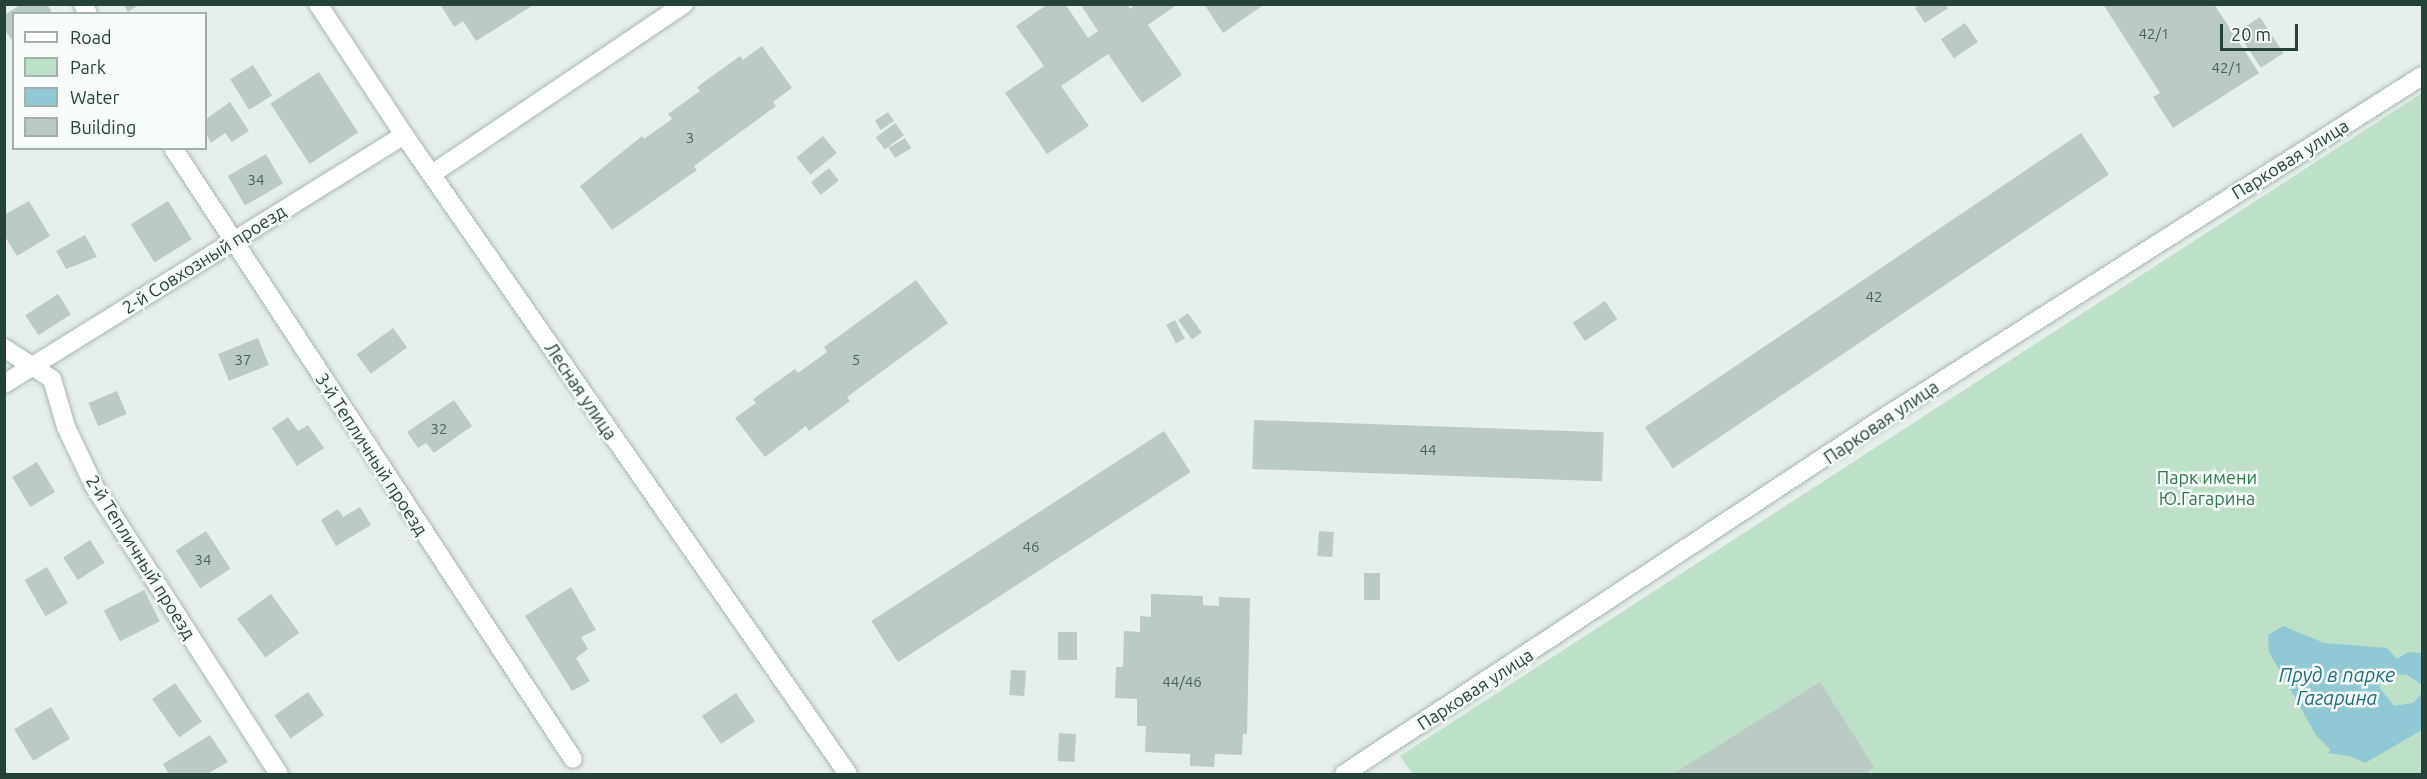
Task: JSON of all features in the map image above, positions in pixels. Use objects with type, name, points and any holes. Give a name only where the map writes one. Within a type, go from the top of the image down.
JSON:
[{"type":"street","name":"Лесная улица","points":[[318,4],[404,135],[848,774]]},
{"type":"street","points":[[432,174],[684,4]]},
{"type":"street","name":"Парковая улица","points":[[1344,774],[1885,417],[2422,76]]},
{"type":"street","name":"2-й Совхозный проезд","points":[[4,384],[404,135]]},
{"type":"street","name":"3-й Тепличный проезд","points":[[174,150],[232,242],[573,759]]},
{"type":"street","name":"2-й Тепличный проезд","points":[[4,348],[52,379],[66,427],[94,486],[279,774]]},
{"type":"green space","name":"Парк имени Ю.Гагарина","points":[[2422,93],[2422,774],[1413,774],[1400,756]]},
{"type":"water","name":"Пруд в парке Гагарина","points":[[2283,626],[2324,643],[2387,648],[2397,659],[2408,652],[2422,653],[2422,685],[2407,675],[2388,674],[2379,687],[2394,706],[2413,703],[2422,693],[2422,730],[2365,763],[2350,756],[2328,753],[2330,749],[2316,735],[2269,652],[2268,635]]},
{"type":"building","points":[[22,4],[47,4],[52,12],[12,12],[12,40],[4,29],[4,15]]},
{"type":"building","points":[[123,4],[140,4],[128,12]]},
{"type":"building","points":[[440,4],[535,4],[476,41],[463,21],[454,27]]},
{"type":"building","points":[[1048,4],[1065,4],[1088,38],[1098,31],[1082,7],[1085,4],[1127,4],[1130,9],[1136,4],[1178,4],[1148,25],[1182,75],[1142,103],[1108,54],[1061,86],[1089,126],[1047,154],[1005,93],[1044,66],[1016,26]]},
{"type":"building","points":[[1204,4],[1265,4],[1223,33]]},
{"type":"building","points":[[1920,4],[1945,4],[1948,8],[1925,23],[1915,8]]},
{"type":"building","points":[[2103,4],[2214,4],[2259,73],[2173,128],[2153,97],[2160,93]]},
{"type":"building","points":[[2260,17],[2283,53],[2261,68],[2237,32]]},
{"type":"building","points":[[1965,23],[1978,42],[1954,58],[1941,39]]},
{"type":"building","points":[[762,46],[792,88],[773,102],[776,106],[694,166],[697,170],[612,230],[580,186],[642,136],[644,139],[672,119],[668,114],[700,91],[697,87],[740,56],[743,60]]},
{"type":"building","points":[[253,65],[272,96],[249,110],[230,79]]},
{"type":"building","points":[[319,72],[358,132],[310,164],[270,104]]},
{"type":"building","points":[[230,102],[249,131],[232,142],[225,133],[211,143],[207,136],[207,118]]},
{"type":"building","points":[[888,112],[894,121],[881,130],[875,121]]},
{"type":"building","points":[[895,123],[904,135],[885,149],[876,137]]},
{"type":"building","points":[[2081,133],[2109,174],[1673,469],[1645,427]]},
{"type":"building","points":[[823,136],[837,153],[810,174],[797,157]]},
{"type":"building","points":[[905,138],[911,148],[895,158],[889,148]]},
{"type":"building","points":[[266,154],[283,183],[245,205],[228,176]]},
{"type":"building","points":[[829,168],[839,181],[821,195],[811,182]]},
{"type":"building","points":[[29,201],[50,236],[17,256],[4,235],[4,215]]},
{"type":"building","points":[[168,201],[192,239],[155,262],[131,224]]},
{"type":"building","points":[[85,235],[97,257],[66,269],[56,251]]},
{"type":"building","points":[[916,280],[948,323],[847,397],[850,401],[809,431],[806,426],[765,457],[735,418],[756,403],[753,399],[795,369],[798,373],[827,352],[824,347]]},
{"type":"building","points":[[58,294],[71,314],[38,335],[25,315]]},
{"type":"building","points":[[1605,301],[1617,319],[1585,341],[1573,323]]},
{"type":"building","points":[[1188,313],[1202,333],[1192,340],[1178,320]]},
{"type":"building","points":[[1175,320],[1185,339],[1176,343],[1166,325]]},
{"type":"building","points":[[393,328],[407,347],[371,374],[357,354]]},
{"type":"building","points":[[258,338],[269,365],[229,381],[218,354]]},
{"type":"building","points":[[117,391],[127,414],[98,426],[88,403]]},
{"type":"building","points":[[454,400],[472,426],[434,453],[426,443],[418,448],[407,432]]},
{"type":"building","points":[[288,417],[298,431],[308,425],[324,448],[297,466],[272,428]]},
{"type":"building","points":[[1254,420],[1604,432],[1602,481],[1252,469]]},
{"type":"building","points":[[1164,431],[1191,472],[898,662],[871,621]]},
{"type":"building","points":[[37,462],[55,492],[30,507],[12,477]]},
{"type":"building","points":[[360,507],[371,525],[336,546],[321,520],[338,509],[343,517]]},
{"type":"building","points":[[206,531],[231,569],[200,588],[176,551]]},
{"type":"building","points":[[1319,531],[1334,532],[1332,557],[1317,556]]},
{"type":"building","points":[[90,540],[105,563],[78,580],[63,557]]},
{"type":"building","points":[[47,567],[68,603],[45,616],[24,580]]},
{"type":"building","points":[[1364,573],[1380,573],[1380,600],[1364,600]]},
{"type":"building","points":[[571,587],[596,630],[581,637],[588,649],[576,658],[590,681],[572,691],[525,616]]},
{"type":"building","points":[[144,590],[160,621],[120,642],[104,610]]},
{"type":"building","points":[[271,594],[299,633],[265,658],[237,619]]},
{"type":"building","points":[[1151,594],[1203,596],[1203,605],[1219,606],[1219,597],[1250,598],[1247,734],[1243,734],[1242,755],[1215,754],[1214,767],[1190,766],[1190,754],[1145,752],[1146,726],[1137,726],[1137,699],[1115,698],[1116,667],[1123,667],[1124,631],[1140,632],[1140,616],[1151,617]]},
{"type":"building","points":[[1058,632],[1077,632],[1077,660],[1058,660]]},
{"type":"building","points":[[1011,670],[1026,671],[1024,696],[1009,695]]},
{"type":"building","points":[[1820,682],[1874,767],[1866,774],[1673,774]]},
{"type":"building","points":[[175,683],[202,722],[179,738],[152,699]]},
{"type":"building","points":[[308,692],[324,715],[290,738],[274,716]]},
{"type":"building","points":[[736,693],[755,721],[721,744],[702,716]]},
{"type":"building","points":[[51,707],[70,739],[33,761],[14,729]]},
{"type":"building","points":[[1059,733],[1076,734],[1075,762],[1058,761]]},
{"type":"building","points":[[210,735],[228,762],[207,774],[169,774],[163,764]]}]
